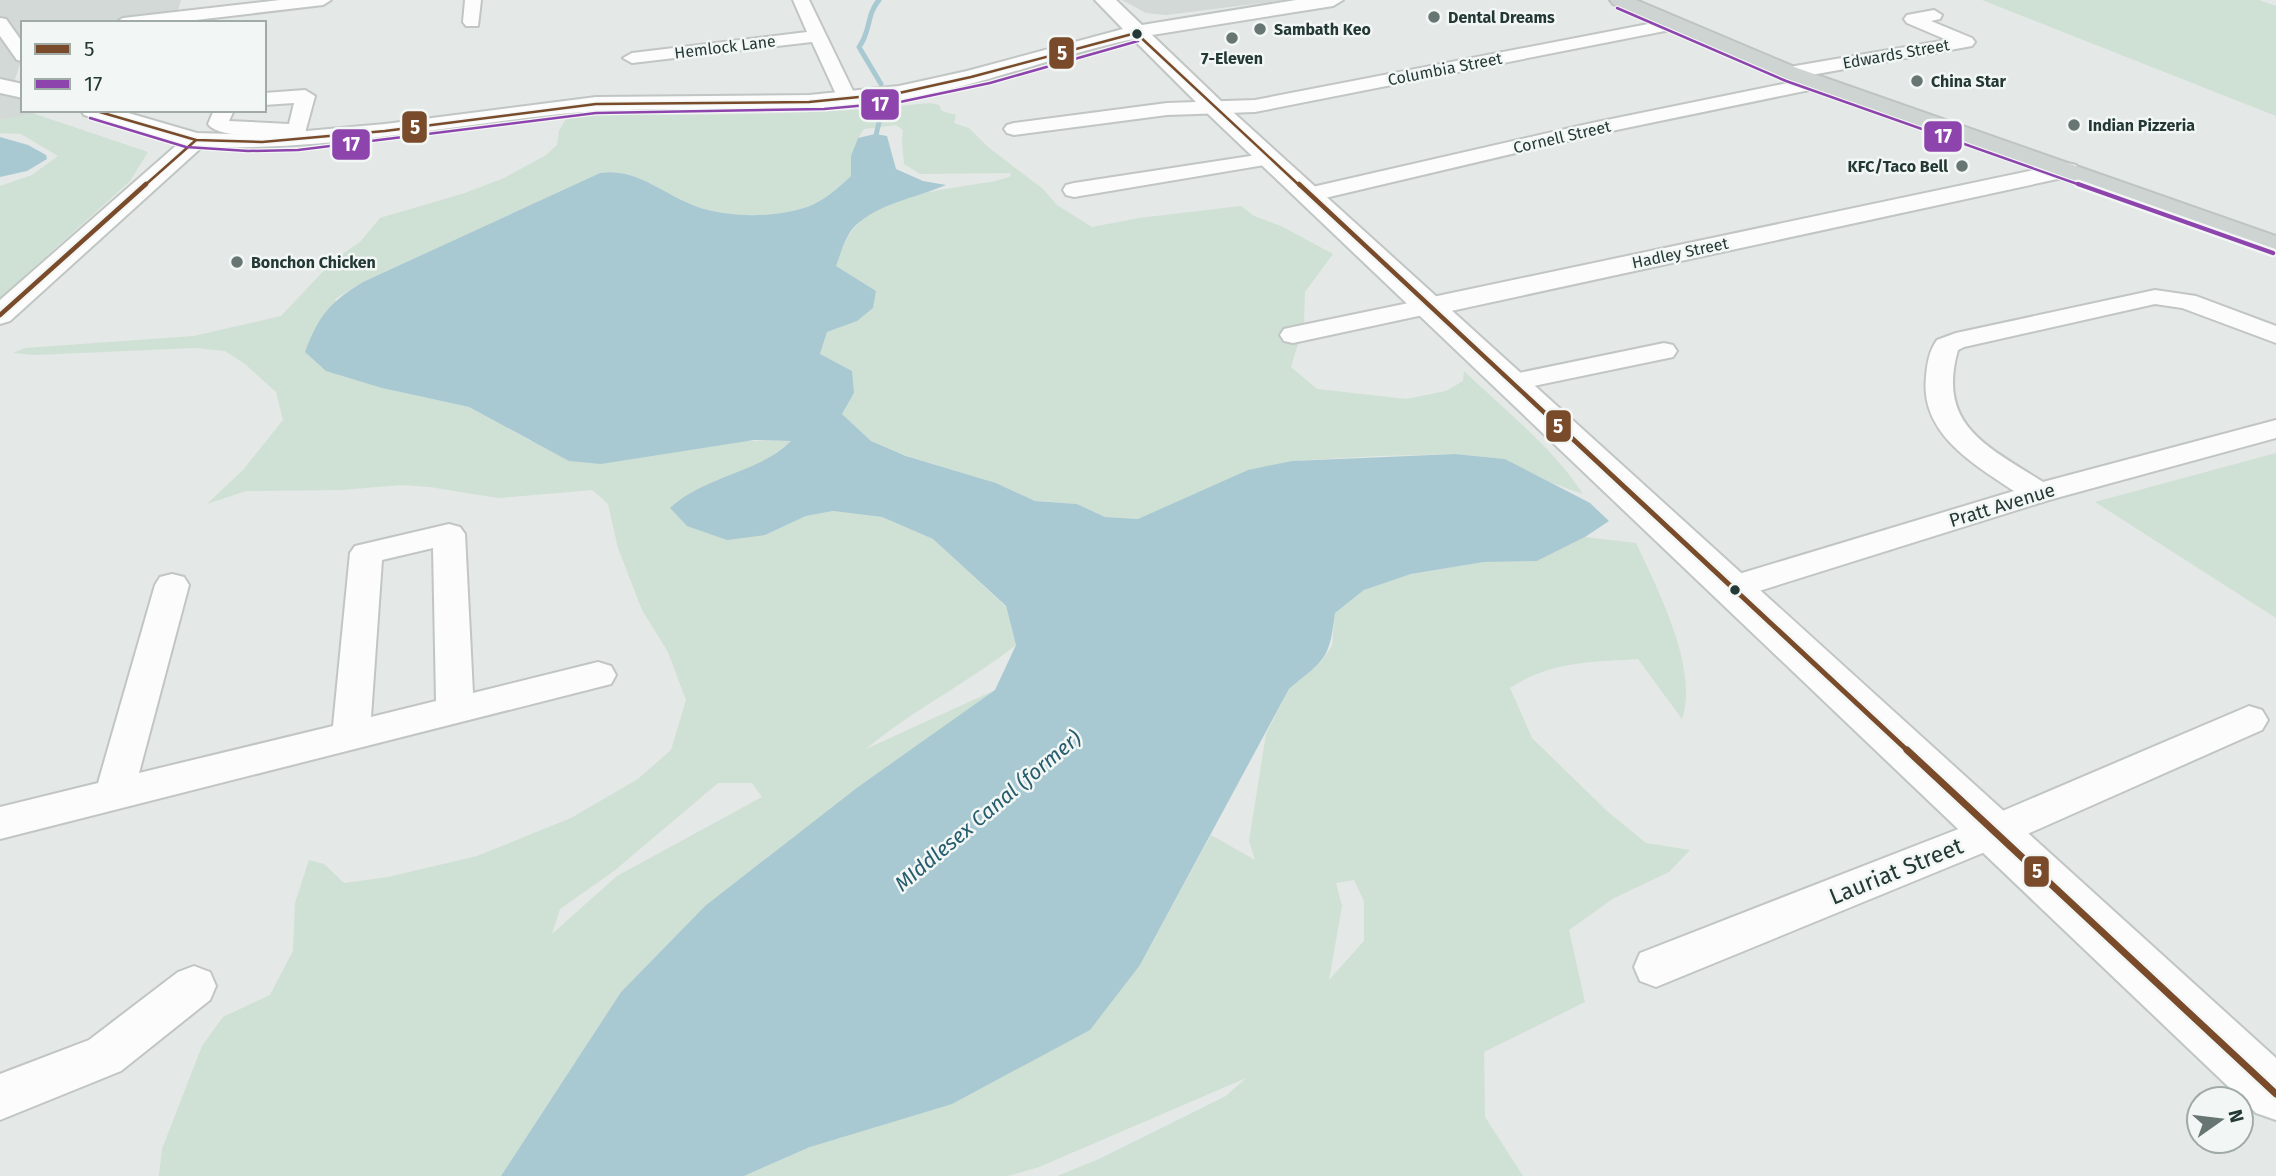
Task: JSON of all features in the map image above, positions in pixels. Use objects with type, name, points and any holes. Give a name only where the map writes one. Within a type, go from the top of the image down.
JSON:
[{"type":"main road","points":[[1105,0],[1214,108],[2276,1094]]},
{"type":"main road","points":[[99,112],[196,140],[262,142],[296,135],[596,104],[809,102],[847,99],[899,93],[971,77],[1136,33],[1333,0]]},
{"type":"main road","points":[[1620,0],[1789,73],[2276,245]]},
{"type":"main road","points":[[1640,0],[1714,34],[1731,48]]},
{"type":"main road","points":[[0,86],[21,91]]},
{"type":"main road","points":[[0,315],[196,140]]},
{"type":"main road","name":"Hadley Street","points":[[1428,307],[2067,170]]},
{"type":"street","points":[[150,21],[323,0]]},
{"type":"street","points":[[472,22],[473,0]]},
{"type":"street","points":[[801,0],[847,99]]},
{"type":"street","name":"Edwards Street","points":[[1789,73],[1966,42],[1913,19],[1934,15]]},
{"type":"street","points":[[0,23],[20,46]]},
{"type":"street","name":"Columbia Street","points":[[1014,129],[1167,109],[1255,106],[1674,24]]},
{"type":"street","name":"Hemlock Lane","points":[[632,58],[819,36]]},
{"type":"street","name":"Cornell Street","points":[[1308,195],[1592,129],[1817,83]]},
{"type":"street","points":[[223,112],[218,124],[225,127],[296,135],[305,96],[266,99]]},
{"type":"street","points":[[1074,190],[1270,159]]},
{"type":"street","points":[[2038,493],[1991,461],[1948,424],[1941,410],[1940,380],[1946,346],[1956,341],[2155,298],[2187,301],[2276,335]]},
{"type":"street","name":"Hadley Street","points":[[1293,335],[1428,307]]},
{"type":"street","points":[[1509,383],[1664,351]]},
{"type":"street","name":"Pratt Avenue","points":[[1731,588],[2038,493],[2276,429]]},
{"type":"street","points":[[351,736],[366,553],[449,534],[455,710]]},
{"type":"street","points":[[114,795],[172,585]]},
{"type":"street","points":[[0,823],[598,675]]},
{"type":"street","name":"Lauriat Street","points":[[1656,967],[1993,832],[2249,720]]},
{"type":"street","points":[[0,1097],[105,1056],[194,986]]},
{"type":"shaded area","points":[[0,0],[181,0],[177,13],[123,21],[21,21],[21,61],[15,79],[21,90],[21,112],[35,114],[0,120]]},
{"type":"shaded area","points":[[1122,0],[1287,0],[1166,15],[1146,13]]},
{"type":"green space","points":[[1982,0],[2259,0],[2276,6],[2276,116]]},
{"type":"green space","points":[[929,103],[939,105],[942,111],[956,115],[954,123],[969,128],[988,147],[1043,189],[1057,205],[1092,227],[1139,218],[1241,206],[1254,216],[1281,226],[1333,254],[1305,292],[1304,324],[1291,367],[1317,389],[1406,399],[1446,391],[1463,381],[1464,371],[1542,444],[1583,494],[1552,483],[1505,459],[1455,454],[1379,456],[1292,461],[1138,519],[1105,517],[1077,504],[1035,501],[996,483],[907,456],[871,441],[842,414],[854,393],[820,354],[827,332],[856,321],[875,291],[835,266],[848,236],[877,210],[905,198],[1011,176],[1010,173],[920,174],[904,164],[903,130],[896,125],[864,129],[853,151],[851,176],[825,198],[794,211],[765,215],[721,213],[695,206],[626,174],[600,173],[363,282],[335,299],[382,388],[469,407],[531,441],[792,441],[773,455],[765,535],[806,516],[833,511],[882,517],[933,539],[1006,607],[1016,645],[866,749],[995,690],[705,906],[621,992],[501,1176],[159,1176],[162,1149],[202,1046],[223,1017],[270,995],[293,951],[295,903],[309,860],[324,864],[344,883],[388,877],[477,856],[571,818],[638,779],[671,750],[686,700],[668,652],[642,610],[618,548],[608,504],[592,490],[498,498],[402,485],[341,490],[246,491],[207,504],[243,470],[283,420],[276,392],[245,364],[225,351],[195,348],[34,355],[13,353],[25,348],[194,336],[281,316],[334,260],[360,242],[380,218],[465,193],[504,178],[546,155],[557,145],[559,131],[566,119],[610,114],[775,113]],"holes":[[[718,783],[752,783],[762,797],[617,876],[552,934],[560,909],[614,871]]]},
{"type":"green space","points":[[35,114],[148,152],[130,181],[0,298],[0,186],[32,175],[58,156],[21,134],[0,133],[0,120]]},
{"type":"green space","points":[[2276,453],[2276,618],[2095,502]]},
{"type":"green space","points":[[1585,537],[1636,543],[1665,606],[1681,654],[1686,699],[1682,719],[1638,659],[1572,664],[1541,672],[1510,688],[1532,738],[1608,812],[1646,843],[1690,850],[1669,872],[1614,898],[1569,930],[1585,1002],[1484,1052],[1485,1117],[1523,1176],[1057,1176],[1099,1159],[1226,1096],[1246,1078],[1039,1167],[1008,1176],[744,1176],[810,1147],[1140,965],[1211,835],[1255,860],[1249,841],[1266,734],[1289,689],[1321,662],[1332,646],[1335,613],[1364,590],[1411,574],[1484,562],[1537,561]],"holes":[[[1354,880],[1364,901],[1364,941],[1329,980],[1342,906],[1336,883]]]},
{"type":"water","name":"MIddlesex Canal (former)","points":[[875,134],[887,136],[896,169],[923,181],[946,185],[886,206],[865,218],[849,235],[836,266],[876,291],[873,308],[857,321],[827,332],[820,354],[852,371],[854,393],[842,414],[871,441],[906,456],[996,483],[1035,501],[1077,504],[1105,517],[1138,519],[1248,470],[1292,461],[1455,454],[1505,459],[1590,503],[1609,521],[1585,537],[1537,561],[1484,562],[1411,574],[1364,590],[1335,613],[1330,641],[1323,658],[1289,689],[1140,965],[1090,1030],[952,1104],[810,1147],[744,1176],[501,1176],[621,992],[705,906],[858,787],[995,690],[1016,645],[1006,606],[933,539],[882,517],[833,511],[806,516],[765,535],[727,540],[687,526],[670,508],[699,489],[778,452],[791,441],[754,440],[601,464],[569,461],[469,407],[382,388],[326,371],[305,352],[315,328],[327,311],[342,296],[363,282],[600,173],[626,174],[695,206],[721,213],[780,213],[807,207],[836,190],[851,176],[851,156],[858,138]]},
{"type":"water","points":[[0,137],[28,145],[46,155],[47,159],[27,171],[0,177]]},
{"type":"waterway","points":[[879,0],[859,47],[881,84]]},
{"type":"waterway","points":[[874,144],[882,109]]},
{"type":"transit line","name":"17","points":[[1617,8],[1786,81],[2273,253]]},
{"type":"transit line","name":"5","points":[[100,112],[196,140],[262,142],[385,131],[596,104],[809,102],[899,93],[971,77],[1136,33],[2276,1094]]},
{"type":"transit line","name":"17","points":[[90,118],[159,140],[198,149],[298,150],[546,117],[596,113],[862,107],[930,97],[990,83],[1138,41]]},
{"type":"transit line","name":"5","points":[[0,315],[196,140]]},
{"type":"place","name":"Dental Dreams","points":[[1434,17]]},
{"type":"place","name":"Sambath Keo","points":[[1260,29]]},
{"type":"place","name":"7-Eleven","points":[[1232,38]]},
{"type":"place","name":"China Star","points":[[1917,81]]},
{"type":"place","name":"Indian Pizzeria","points":[[2074,125]]},
{"type":"place","name":"KFC/Taco Bell","points":[[1962,166]]},
{"type":"place","name":"Bonchon Chicken","points":[[237,262]]}]
